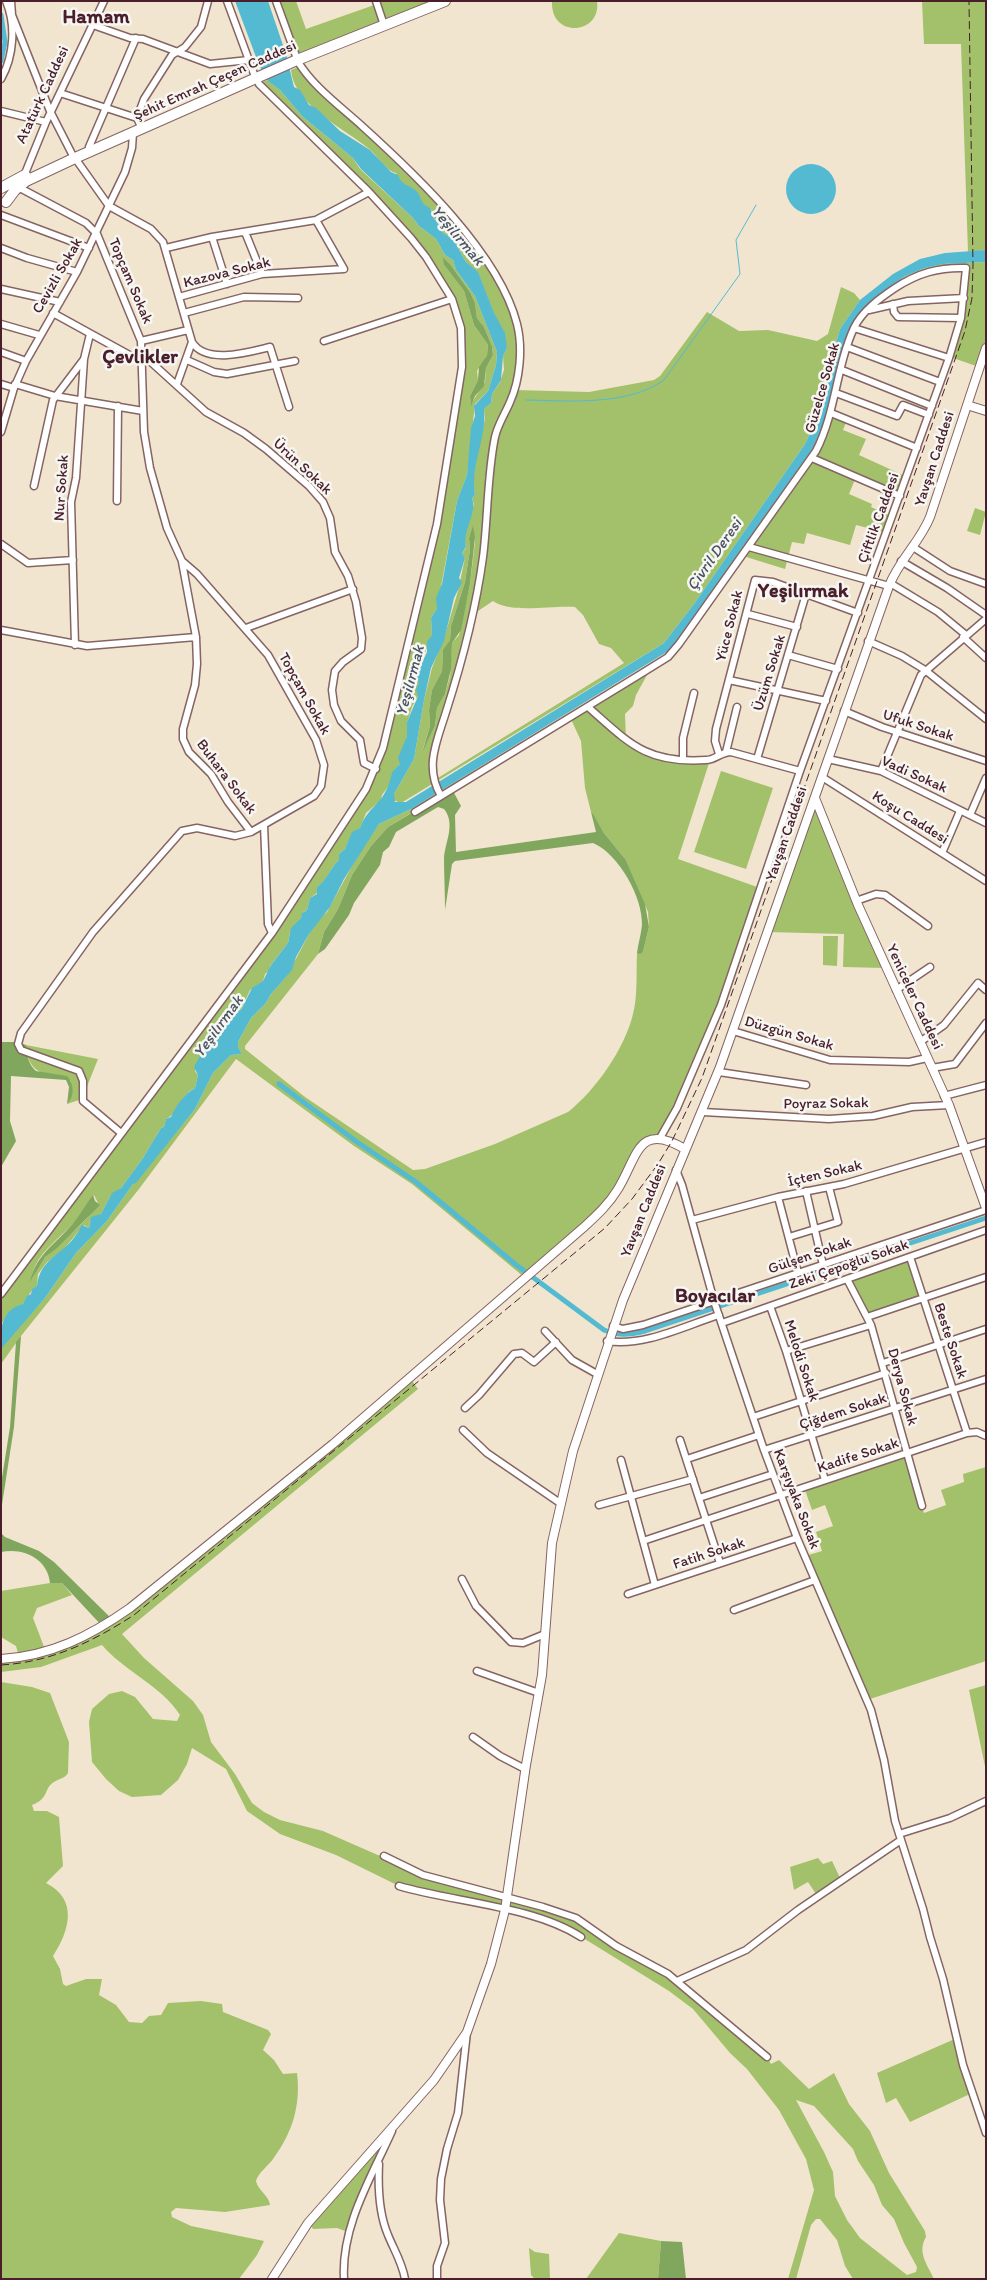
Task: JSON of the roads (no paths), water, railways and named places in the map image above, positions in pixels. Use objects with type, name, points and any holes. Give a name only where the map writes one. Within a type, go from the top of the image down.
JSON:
[{"type":"highway","points":[[384,23],[433,1]]},
{"type":"highway","points":[[384,23],[445,1]]},
{"type":"highway","name":"Şehit Emrah Çeçen Caddesi","points":[[3,209],[18,187],[89,147],[384,23]]},
{"type":"highway","name":"Şehit Emrah Çeçen Caddesi","points":[[1,188],[138,126]]},
{"type":"highway","points":[[1,188],[6,195],[3,209]]},
{"type":"street","points":[[6,1],[50,111],[74,156],[109,206],[155,232],[166,248],[192,342],[201,351],[223,355],[238,354],[270,347],[289,407]]},
{"type":"street","points":[[1,79],[11,54],[11,1]]},
{"type":"street","name":"Atatürk Caddesi","points":[[24,176],[50,111],[104,1]]},
{"type":"street","name":"Cevizli Sokak","points":[[1,432],[15,386],[26,361],[97,234],[129,161],[144,99],[172,55],[185,47],[201,27],[208,1]]},
{"type":"street","points":[[1,1294],[272,933],[352,813],[376,769],[383,748],[426,572],[446,476],[462,352],[461,328],[452,299],[426,257],[369,192],[259,84],[227,1]]},
{"type":"street","points":[[276,1],[293,60],[321,89],[402,162],[456,223],[501,285],[517,324],[520,348],[517,377],[513,396],[495,440],[477,594],[454,690],[434,751],[432,772],[434,784],[440,794]]},
{"type":"street","points":[[376,1],[384,23]]},
{"type":"street","points":[[93,25],[178,51],[210,64],[237,63],[249,60]]},
{"type":"street","points":[[89,147],[136,38]]},
{"type":"street","points":[[60,93],[106,106],[138,126]]},
{"type":"street","points":[[1,110],[46,122]]},
{"type":"street","points":[[18,187],[86,223],[97,234]]},
{"type":"street","points":[[166,248],[212,237],[316,220],[369,192]]},
{"type":"street","points":[[3,209],[89,248]]},
{"type":"street","name":"Kazova Sokak","points":[[179,297],[262,274],[344,269],[316,220]]},
{"type":"street","points":[[245,232],[262,274]]},
{"type":"street","name":"Topçam Sokak","points":[[97,234],[141,341],[143,411],[149,460],[160,509],[182,561],[246,628],[272,663],[316,740],[324,765],[321,786],[314,796],[251,832],[235,836],[197,828],[182,831],[93,932],[20,1036],[18,1047],[23,1052],[79,1071],[83,1081],[82,1101],[121,1133]]},
{"type":"street","points":[[212,237],[226,284]]},
{"type":"street","points":[[1,248],[26,258],[77,272]]},
{"type":"street","name":"Güzelce Sokak","points":[[415,812],[440,794],[588,706],[672,653],[705,610],[812,458],[831,413],[854,328],[865,312],[892,290],[912,277],[943,268],[966,268]]},
{"type":"street","name":"Çiftlik Caddesi","points":[[660,1138],[677,1108],[718,1012],[800,771],[929,415],[961,318],[966,268]]},
{"type":"street","points":[[1,289],[60,302]]},
{"type":"street","points":[[184,312],[244,297],[298,298]]},
{"type":"street","points":[[865,312],[917,300],[964,298]]},
{"type":"street","points":[[324,341],[452,299]]},
{"type":"street","points":[[893,304],[894,312],[898,317],[961,318]]},
{"type":"street","points":[[52,313],[142,362]]},
{"type":"street","points":[[1,324],[39,335]]},
{"type":"street","points":[[854,328],[949,358]]},
{"type":"street","points":[[141,341],[188,330]]},
{"type":"street","name":"Nur Sokak","points":[[75,645],[71,502],[76,478],[84,359],[90,334]]},
{"type":"street","points":[[177,384],[192,342]]},
{"type":"street","points":[[848,347],[940,382]]},
{"type":"street","name":"Yavşan Caddesi","points":[[272,2279],[308,2223],[347,2181],[446,2065],[467,2032],[491,1964],[505,1910],[525,1769],[539,1692],[552,1542],[560,1503],[597,1374],[610,1333],[718,1072],[889,584],[901,561],[913,547],[930,517],[986,348]]},
{"type":"street","points":[[1,352],[26,361]]},
{"type":"street","name":"Ürün Sokak","points":[[142,354],[206,412],[244,433],[262,446],[318,495],[327,508],[335,552],[353,589],[362,638],[361,649],[343,662],[335,671],[333,697],[341,721],[360,740],[364,763],[376,769]]},
{"type":"street","points":[[34,486],[56,396],[84,359]]},
{"type":"street","points":[[187,360],[214,372],[226,374],[296,361]]},
{"type":"street","points":[[842,370],[932,406]]},
{"type":"street","points":[[1,384],[56,396],[143,411]]},
{"type":"street","points":[[836,393],[897,416],[903,405],[929,415]]},
{"type":"street","points":[[967,403],[986,406]]},
{"type":"street","points":[[967,403],[986,410]]},
{"type":"street","points":[[117,501],[118,406]]},
{"type":"street","points":[[831,413],[917,448]]},
{"type":"street","points":[[812,458],[900,496]]},
{"type":"street","points":[[1,544],[28,562],[73,560]]},
{"type":"street","points":[[748,547],[889,584],[938,612],[986,658]]},
{"type":"street","points":[[913,547],[950,570],[986,584]]},
{"type":"street","name":"Buhara Sokak","points":[[182,561],[196,637],[196,678],[183,729],[183,739],[189,752],[211,774],[228,802],[251,832]]},
{"type":"street","points":[[881,772],[915,688],[925,670],[986,617],[947,588],[901,561]]},
{"type":"street","name":"Yüce Sokak","points":[[722,753],[715,741],[716,728],[748,614],[753,583],[757,580],[769,581],[858,613]]},
{"type":"street","points":[[246,628],[353,589]]},
{"type":"street","name":"Üzüm Sokak","points":[[757,759],[806,594]]},
{"type":"street","points":[[748,614],[797,627]]},
{"type":"street","points":[[1,630],[75,645],[108,646],[196,637]]},
{"type":"street","points":[[868,642],[902,656],[925,670],[986,719]]},
{"type":"street","points":[[788,655],[838,669]]},
{"type":"street","points":[[729,680],[826,702]]},
{"type":"street","points":[[683,759],[683,738],[694,693]]},
{"type":"street","points":[[588,706],[626,741],[641,751],[656,756],[710,760],[722,753],[757,759],[800,771]]},
{"type":"street","points":[[722,753],[737,707]]},
{"type":"street","name":"Ufuk Sokak","points":[[844,711],[897,732],[986,761]]},
{"type":"street","name":"Vadi Sokak","points":[[828,759],[881,772],[986,823]]},
{"type":"street","name":"Koşu Caddesi","points":[[822,776],[986,881]]},
{"type":"street","points":[[970,815],[986,778]]},
{"type":"street","name":"Yeniceler Caddesi","points":[[815,798],[856,901],[949,1106],[986,1209]]},
{"type":"street","points":[[942,853],[960,810]]},
{"type":"street","name":"Buhara Sokak","points":[[264,825],[268,924],[272,933]]},
{"type":"street","points":[[856,901],[876,894],[884,894],[928,926]]},
{"type":"street","points":[[896,990],[930,967]]},
{"type":"street","points":[[920,1042],[944,1025],[978,983],[986,990]]},
{"type":"street","points":[[932,1068],[955,1064],[986,1024]]},
{"type":"street","name":"Düzgün Sokak","points":[[733,1031],[830,1060],[910,1062],[927,1058]]},
{"type":"street","points":[[718,1072],[806,1085]]},
{"type":"street","points":[[944,1096],[986,1085]]},
{"type":"street","name":"Poyraz Sokak","points":[[703,1112],[829,1119],[873,1116],[912,1107],[949,1106]]},
{"type":"street","points":[[1,1659],[38,1654],[68,1645],[96,1631],[130,1608],[332,1444],[599,1213],[618,1189],[639,1148],[649,1140],[660,1138],[685,1149]]},
{"type":"street","name":"İçten Sokak","points":[[692,1220],[916,1164],[963,1147],[986,1142]]},
{"type":"street","name":"Karşıyaka Sokak","points":[[676,1170],[717,1308],[780,1495],[871,1710],[884,1760],[900,1837],[943,1979],[964,2065],[986,2133]]},
{"type":"street","points":[[788,1237],[838,1222],[829,1187]]},
{"type":"street","points":[[806,1191],[822,1265]]},
{"type":"street","points":[[778,1197],[798,1273]]},
{"type":"street","name":"Gülşen Sokak","points":[[610,1333],[717,1308],[798,1273],[986,1209]]},
{"type":"street","name":"Zeki Çepoğlu Sokak","points":[[722,1323],[986,1230]]},
{"type":"street","name":"Beste Sokak","points":[[910,1257],[968,1433]]},
{"type":"street","points":[[867,1317],[986,1277]]},
{"type":"street","name":"Derya Sokak","points":[[847,1279],[871,1325],[896,1408],[922,1506]]},
{"type":"street","name":"Melodi Sokak","points":[[770,1306],[786,1351],[824,1480]]},
{"type":"street","points":[[610,1333],[623,1342],[648,1338],[717,1308]]},
{"type":"street","points":[[786,1351],[871,1325]]},
{"type":"street","points":[[883,1363],[986,1330]]},
{"type":"street","points":[[545,1331],[572,1360],[597,1374]]},
{"type":"street","points":[[465,1408],[479,1395],[514,1354],[522,1353],[534,1362],[556,1342]]},
{"type":"street","points":[[753,1417],[886,1373]]},
{"type":"street","name":"Çiğdem Sokak","points":[[764,1450],[986,1379]]},
{"type":"street","points":[[464,1430],[487,1453],[560,1503]]},
{"type":"street","points":[[968,1433],[979,1432],[986,1436]]},
{"type":"street","name":"Kadife Sokak","points":[[643,1540],[968,1433]]},
{"type":"street","points":[[687,1460],[759,1435]]},
{"type":"street","points":[[680,1440],[720,1563]]},
{"type":"street","points":[[621,1460],[655,1585]]},
{"type":"street","points":[[699,1498],[773,1474]]},
{"type":"street","points":[[599,1505],[693,1479]]},
{"type":"street","name":"Fatih Sokak","points":[[628,1594],[797,1538]]},
{"type":"street","points":[[462,1579],[476,1606],[511,1642],[523,1643],[545,1634]]},
{"type":"street","points":[[734,1610],[815,1580]]},
{"type":"street","points":[[477,1671],[539,1692]]},
{"type":"street","points":[[473,1737],[500,1756],[525,1769]]},
{"type":"street","points":[[677,1981],[746,1950],[900,1837],[950,1818],[986,1801]]},
{"type":"street","points":[[384,1856],[423,1875],[507,1897],[576,1918],[616,1946],[656,1966],[677,1981],[766,2057]]},
{"type":"street","points":[[398,1886],[505,1910],[562,1927],[581,1937]]},
{"type":"street","points":[[437,2279],[437,2266],[444,2243],[440,2200],[441,2179],[458,2113],[467,2032]]},
{"type":"street","points":[[344,2279],[344,2256],[348,2232],[395,2123]]},
{"type":"street","points":[[379,2160],[385,2226],[400,2259],[405,2279]]},
{"type":"water","points":[[235,1],[268,1],[286,54],[294,87],[300,90],[309,105],[316,108],[340,131],[370,150],[391,172],[398,175],[403,183],[412,188],[424,204],[430,208],[434,219],[441,224],[443,233],[453,239],[466,262],[478,272],[494,313],[505,333],[507,348],[503,356],[501,380],[492,394],[491,403],[484,409],[483,431],[476,462],[475,494],[472,499],[473,510],[466,534],[466,547],[462,553],[465,558],[459,578],[462,582],[454,598],[444,641],[431,668],[414,759],[394,794],[395,802],[406,802],[664,643],[694,604],[805,444],[812,429],[840,329],[860,300],[893,274],[920,259],[945,253],[986,250],[986,262],[943,264],[925,268],[905,276],[867,305],[848,335],[824,421],[813,448],[670,650],[411,809],[379,824],[344,879],[330,907],[309,934],[296,957],[292,970],[271,994],[266,1003],[251,1018],[238,1042],[238,1047],[242,1054],[231,1055],[213,1073],[195,1109],[136,1183],[133,1184],[107,1221],[76,1253],[45,1298],[1,1349],[2,1327],[6,1316],[15,1307],[23,1304],[27,1296],[31,1294],[32,1289],[37,1286],[39,1277],[47,1263],[71,1242],[82,1225],[89,1228],[91,1217],[101,1214],[112,1193],[121,1188],[143,1158],[161,1128],[164,1127],[166,1119],[171,1117],[181,1101],[195,1088],[198,1075],[194,1067],[205,1047],[220,1035],[235,1013],[241,1010],[252,988],[263,981],[271,965],[288,943],[291,928],[301,918],[302,913],[307,910],[310,898],[317,894],[317,887],[324,881],[339,860],[339,854],[345,849],[352,832],[360,828],[382,797],[393,772],[400,764],[398,758],[407,736],[407,722],[418,696],[416,689],[419,683],[416,675],[427,652],[427,642],[432,635],[431,618],[437,608],[436,598],[442,584],[457,501],[467,475],[471,428],[475,416],[474,406],[488,391],[496,365],[497,352],[475,296],[456,270],[453,260],[445,255],[436,239],[419,226],[413,218],[361,169],[353,158],[303,117],[280,90],[268,81],[259,65]]},
{"type":"water","points":[[811,164],[821,166],[829,171],[834,179],[836,189],[834,199],[829,207],[821,212],[811,214],[801,212],[793,207],[788,199],[786,189],[788,179],[793,171],[801,166]]},
{"type":"waterway","points":[[1,15],[5,42],[1,61]]},
{"type":"waterway","points":[[526,400],[579,401],[616,398],[633,394],[664,380],[740,274],[736,240],[756,205]]},
{"type":"waterway","points":[[279,1084],[357,1142],[416,1182],[515,1264],[604,1330],[619,1334],[645,1331],[986,1218]]},
{"type":"railway","points":[[1,1665],[37,1660],[71,1649],[103,1634],[134,1615],[605,1228],[632,1199],[658,1164],[672,1141],[702,1078],[965,331],[972,298],[973,265],[969,1]]},
{"type":"district","name":"Hamam","points":[[96,18]]},
{"type":"district","name":"Çevlikler","points":[[140,358]]},
{"type":"district","name":"Yeşilırmak","points":[[803,592]]},
{"type":"district","name":"Boyacılar","points":[[715,1297]]},
{"type":"water label","name":"Çivril Deresi","points":[[715,555]]}]
